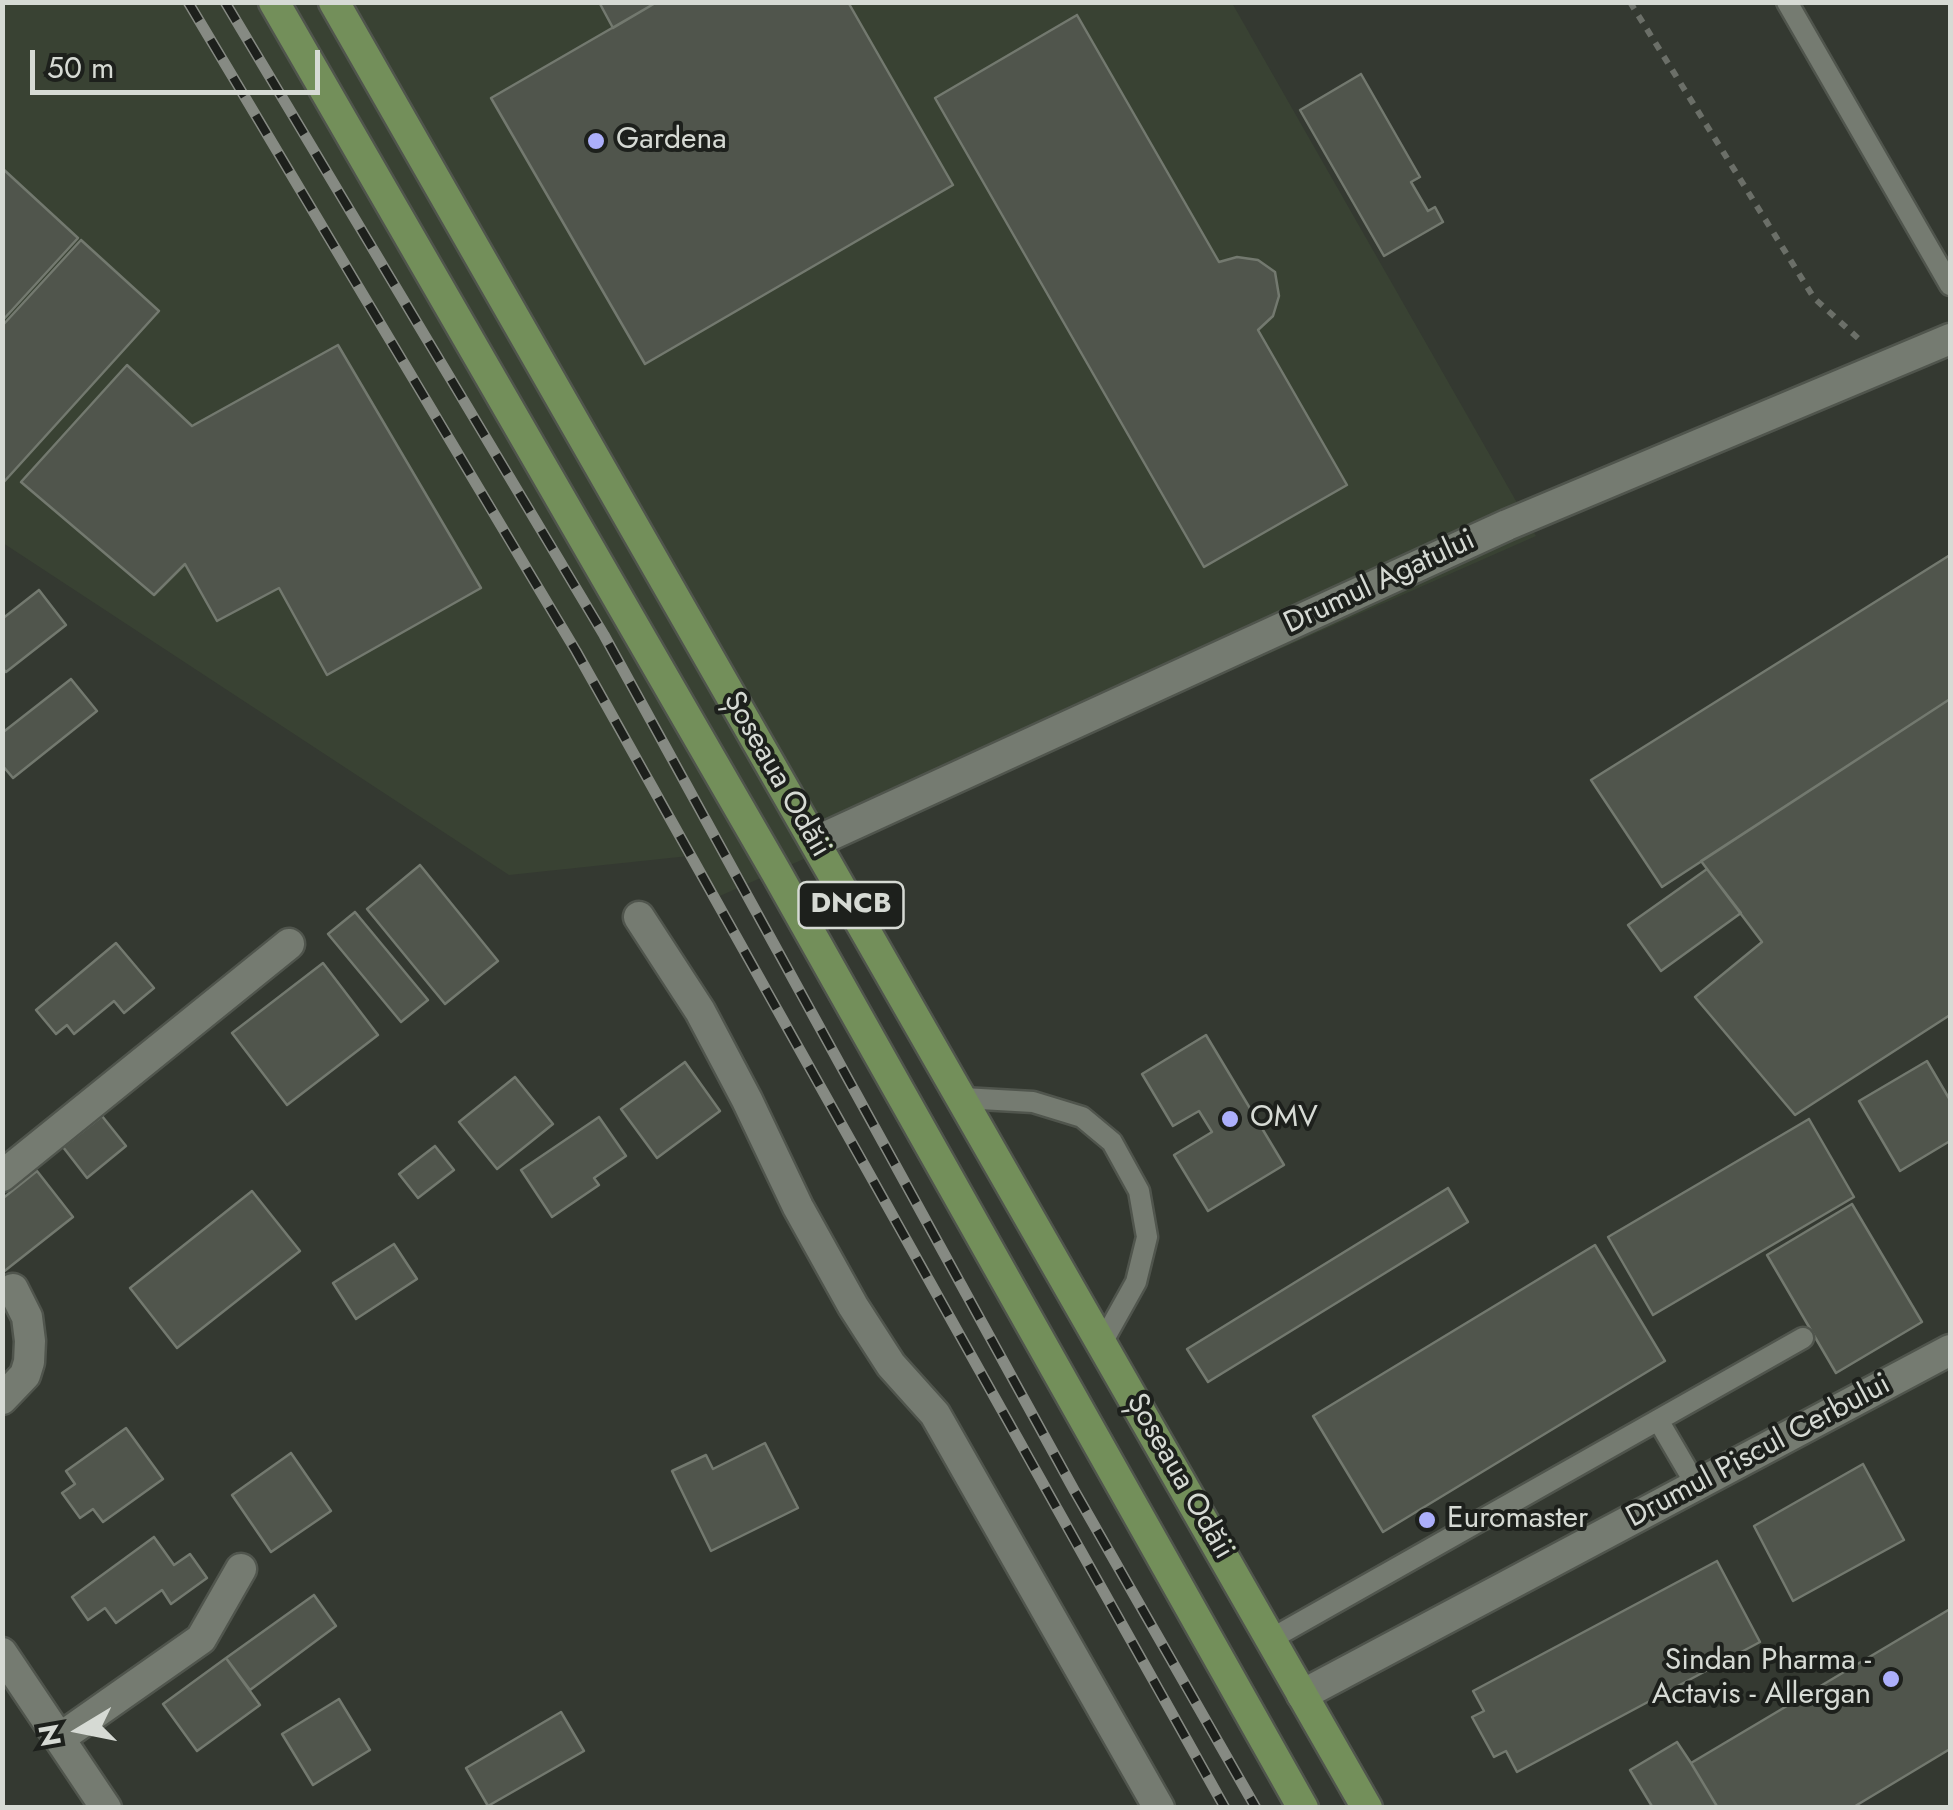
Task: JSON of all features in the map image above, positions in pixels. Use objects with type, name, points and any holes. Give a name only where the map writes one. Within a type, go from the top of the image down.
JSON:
[{"type":"main road","name":"Șoseaua Odăii","points":[[274,2],[776,872],[1303,1808]]},
{"type":"main road","name":"Șoseaua Odăii","points":[[334,2],[1367,1808]]},
{"type":"street","name":"Drumul Agatului","points":[[815,842],[1507,525],[1950,339]]},
{"type":"street","points":[[639,917],[700,1012],[748,1100],[798,1207],[853,1306],[891,1365],[935,1414],[1159,1808]]},
{"type":"street","points":[[2,1176],[289,944]]},
{"type":"street","points":[[2,1399],[24,1376],[29,1362],[27,1317],[13,1289]]},
{"type":"street","name":"Drumul Piscul Cerbului","points":[[1302,1695],[1950,1350]]},
{"type":"street","points":[[60,1738],[201,1639],[241,1569]]},
{"type":"street","points":[[2,1653],[106,1808]]},
{"type":"lane","points":[[1787,2],[1950,285]]},
{"type":"lane","points":[[963,1098],[1033,1102],[1082,1118],[1112,1142],[1139,1191],[1147,1237],[1136,1282],[1102,1343]]},
{"type":"lane","points":[[1271,1639],[1803,1338]]},
{"type":"lane","points":[[1658,1420],[1696,1485]]},
{"type":"path","points":[[1630,2],[1814,298],[1888,363]]},
{"type":"shaded area","points":[[2,3],[1232,3],[1536,536],[713,899],[689,856],[509,875],[3,543]]},
{"type":"building","points":[[599,2],[657,2],[613,28]]},
{"type":"building","points":[[657,2],[848,2],[953,185],[645,364],[491,98]]},
{"type":"building","points":[[1077,15],[1219,262],[1237,257],[1258,260],[1275,272],[1279,296],[1273,316],[1258,330],[1347,485],[1204,567],[935,98]]},
{"type":"building","points":[[1361,74],[1420,177],[1411,182],[1428,211],[1435,207],[1443,222],[1384,256],[1300,110]]},
{"type":"building","points":[[2,168],[78,238],[2,321]]},
{"type":"building","points":[[81,240],[159,311],[2,484],[2,326]]},
{"type":"building","points":[[338,345],[481,588],[327,675],[279,588],[217,621],[185,564],[154,595],[21,482],[127,365],[192,426]]},
{"type":"building","points":[[1950,555],[1950,699],[1662,887],[1591,780]]},
{"type":"building","points":[[39,590],[66,625],[6,672],[2,668],[2,619]]},
{"type":"building","points":[[71,679],[97,711],[13,778],[2,765],[2,733]]},
{"type":"building","points":[[1950,699],[1950,1015],[1795,1115],[1695,997],[1762,942],[1701,861]]},
{"type":"building","points":[[420,865],[498,961],[445,1004],[367,909]]},
{"type":"building","points":[[1707,869],[1741,913],[1661,971],[1628,925]]},
{"type":"building","points":[[355,912],[428,1000],[401,1022],[328,934]]},
{"type":"building","points":[[116,943],[154,988],[124,1013],[114,1001],[74,1034],[67,1025],[56,1034],[36,1010]]},
{"type":"building","points":[[323,963],[378,1035],[287,1105],[232,1033]]},
{"type":"building","name":"OMV","points":[[1206,1035],[1284,1165],[1208,1211],[1174,1155],[1212,1132],[1199,1111],[1173,1126],[1142,1074]]},
{"type":"building","points":[[1927,1061],[1950,1100],[1950,1141],[1900,1171],[1859,1101]]},
{"type":"building","points":[[685,1062],[720,1111],[657,1158],[621,1109]]},
{"type":"building","points":[[515,1077],[553,1124],[497,1169],[459,1122]]},
{"type":"building","points":[[102,1116],[126,1146],[87,1178],[63,1147]]},
{"type":"building","points":[[599,1117],[626,1156],[594,1178],[599,1185],[552,1217],[521,1170]]},
{"type":"building","points":[[1809,1119],[1854,1197],[1653,1315],[1608,1237]]},
{"type":"building","points":[[435,1146],[454,1170],[418,1198],[399,1174]]},
{"type":"building","points":[[37,1171],[73,1217],[2,1273],[2,1199]]},
{"type":"building","points":[[1448,1188],[1468,1222],[1208,1382],[1187,1349]]},
{"type":"building","points":[[252,1191],[300,1251],[177,1348],[130,1288]]},
{"type":"building","points":[[1852,1204],[1922,1322],[1836,1373],[1767,1255]]},
{"type":"building","points":[[394,1244],[417,1279],[356,1319],[333,1283]]},
{"type":"building","points":[[1595,1245],[1665,1361],[1383,1532],[1313,1416]]},
{"type":"building","points":[[126,1428],[163,1479],[103,1522],[93,1509],[80,1518],[62,1493],[75,1484],[66,1471]]},
{"type":"building","points":[[765,1443],[798,1508],[711,1551],[672,1471],[706,1455],[713,1469]]},
{"type":"building","points":[[291,1453],[331,1511],[271,1552],[232,1495]]},
{"type":"building","points":[[1863,1464],[1904,1540],[1793,1601],[1754,1526]]},
{"type":"building","points":[[154,1537],[174,1565],[190,1554],[207,1578],[171,1604],[162,1590],[116,1623],[105,1608],[88,1620],[72,1597]]},
{"type":"building","points":[[1717,1561],[1760,1642],[1517,1772],[1506,1751],[1494,1757],[1472,1717],[1484,1711],[1473,1691]]},
{"type":"building","points":[[314,1595],[336,1626],[250,1690],[226,1658]]},
{"type":"building","name":"Sindan Pharma - Actavis - Allergan","points":[[1950,1609],[1950,1749],[1852,1808],[1718,1808],[1691,1763]]},
{"type":"building","points":[[226,1658],[260,1705],[197,1751],[163,1704]]},
{"type":"building","points":[[339,1699],[370,1750],[313,1785],[282,1734]]},
{"type":"building","points":[[561,1712],[584,1751],[488,1806],[466,1768]]},
{"type":"building","points":[[1677,1742],[1718,1808],[1653,1808],[1630,1770]]},
{"type":"railway","points":[[188,2],[576,651],[1225,1808]]},
{"type":"railway","points":[[225,2],[604,635],[1074,1490],[1256,1808]]},
{"type":"place","name":"Gardena","points":[[596,141]]},
{"type":"place","name":"OMV","points":[[1230,1119]]},
{"type":"place","name":"Euromaster","points":[[1427,1520]]},
{"type":"place","name":"Sindan Pharma - Actavis - Allergan","points":[[1891,1679]]}]
